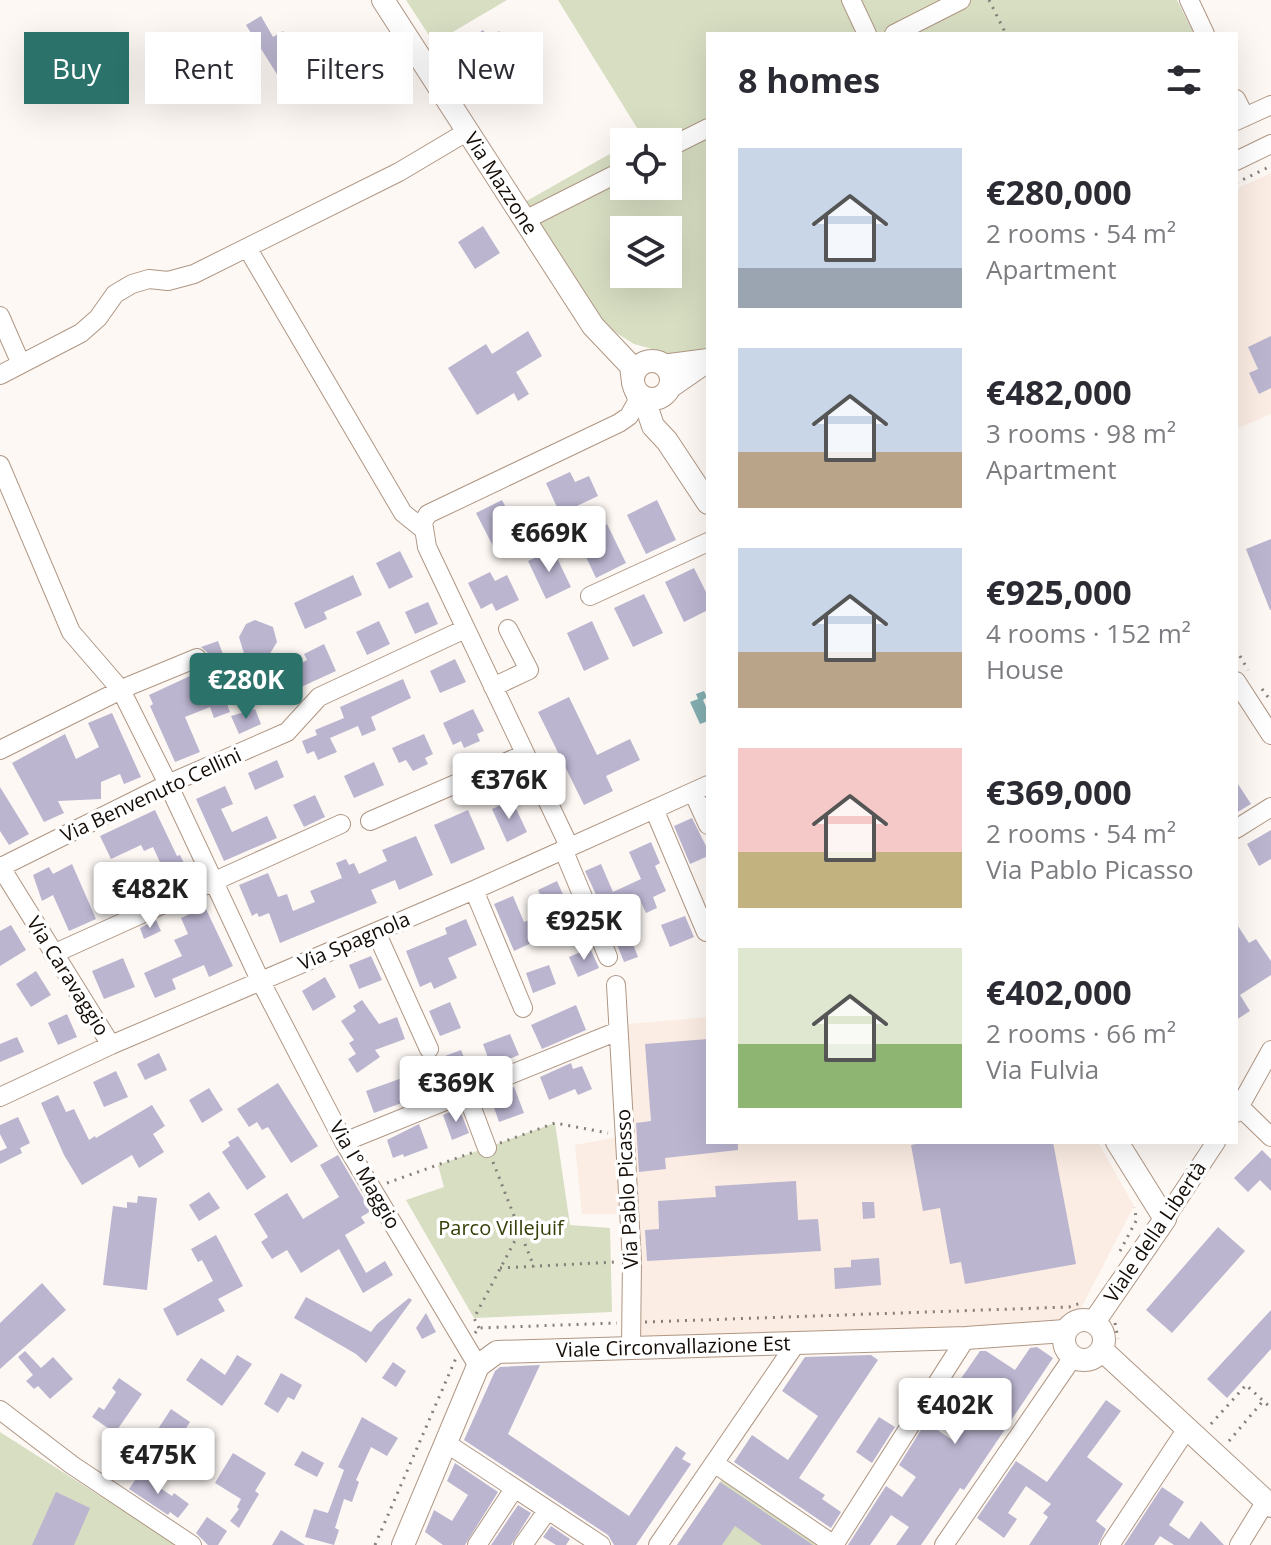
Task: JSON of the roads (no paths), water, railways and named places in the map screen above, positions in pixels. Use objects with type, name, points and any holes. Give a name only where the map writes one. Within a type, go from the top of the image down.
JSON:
[{"type":"main road","name":"Via Mazzone","points":[[383,0],[593,326],[631,366],[635,388],[646,405],[653,426],[667,441],[706,500]]},
{"type":"main road","name":"Via Mazzone","points":[[593,326],[646,353],[672,378],[661,419],[667,441]]},
{"type":"main road","points":[[656,362],[639,366],[635,388],[646,399],[653,400],[667,393]]},
{"type":"main road","points":[[1118,1144],[1165,1219]]},
{"type":"main road","name":"Viale della Libertà","points":[[1094,1322],[1165,1219]]},
{"type":"main road","name":"Viale Circonvallazione Est","points":[[478,1366],[497,1352],[966,1338],[1065,1331],[1075,1322],[1085,1319],[1094,1322]]},
{"type":"main road","points":[[1094,1322],[1103,1333],[1102,1350]]},
{"type":"main road","points":[[1065,1331],[1064,1346],[1073,1357],[1086,1360],[1102,1350]]},
{"type":"main road","points":[[1102,1350],[1269,1504]]},
{"type":"main road","points":[[403,1545],[478,1366]]},
{"type":"street","points":[[851,0],[866,32]]},
{"type":"street","points":[[898,32],[961,0]]},
{"type":"street","points":[[1189,0],[1204,32]]},
{"type":"street","points":[[1240,119],[1271,105]]},
{"type":"street","points":[[682,141],[706,129]]},
{"type":"street","points":[[0,375],[81,333],[98,318],[115,294],[132,284],[149,279],[168,281],[194,274],[399,172],[468,131]]},
{"type":"street","points":[[1238,160],[1271,144]]},
{"type":"street","points":[[525,220],[610,177]]},
{"type":"street","points":[[248,249],[403,513],[423,529]]},
{"type":"street","points":[[0,316],[21,364]]},
{"type":"street","points":[[656,362],[706,360]]},
{"type":"street","points":[[667,393],[706,362]]},
{"type":"street","points":[[608,957],[525,754],[427,547],[423,522],[428,514],[619,423],[629,416],[637,402],[635,388]]},
{"type":"street","name":"Via I° Maggio","points":[[0,465],[71,632],[121,690],[260,980],[344,1142],[478,1366]]},
{"type":"street","points":[[590,596],[706,543]]},
{"type":"street","name":"Via Benvenuto Cellini","points":[[0,866],[168,784],[287,732],[319,697],[465,629]]},
{"type":"street","points":[[493,687],[529,670],[508,629]]},
{"type":"street","points":[[0,750],[121,690],[197,658]]},
{"type":"street","points":[[1239,694],[1271,735]]},
{"type":"street","points":[[370,821],[525,754]]},
{"type":"street","points":[[701,788],[706,814]]},
{"type":"street","name":"Via Spagnola","points":[[0,1097],[111,1045],[474,890],[701,788]]},
{"type":"street","points":[[1238,828],[1271,807]]},
{"type":"street","points":[[654,809],[706,932]]},
{"type":"street","points":[[53,954],[341,824]]},
{"type":"street","name":"Via Caravaggio","points":[[0,866],[111,1045]]},
{"type":"street","points":[[474,890],[523,1008]]},
{"type":"street","points":[[376,932],[429,1049]]},
{"type":"street","name":"Via Pablo Picasso","points":[[616,985],[632,1261],[631,1348]]},
{"type":"street","points":[[344,1142],[618,1031]]},
{"type":"street","points":[[1271,1050],[1238,1110],[1271,1137]]},
{"type":"street","points":[[466,1092],[487,1148]]},
{"type":"street","name":"Viale della Libertà","points":[[1165,1219],[1215,1144]]},
{"type":"street","points":[[714,1463],[834,1545],[966,1338]]},
{"type":"street","points":[[658,1545],[797,1342]]},
{"type":"street","points":[[944,1545],[1073,1357]]},
{"type":"street","points":[[0,1410],[72,1465],[192,1545]]},
{"type":"street","points":[[1110,1545],[1188,1427]]},
{"type":"street","points":[[446,1443],[601,1545]]},
{"type":"street","points":[[477,1545],[514,1489]]},
{"type":"street","points":[[1239,1545],[1269,1504]]},
{"type":"street","points":[[523,1545],[547,1511]]},
{"type":"water","points":[[704,691],[706,695],[703,700],[706,722],[700,724],[690,702],[698,699],[696,694]]},
{"type":"park label","name":"Parco Villejuif","points":[[501,1228]]}]
